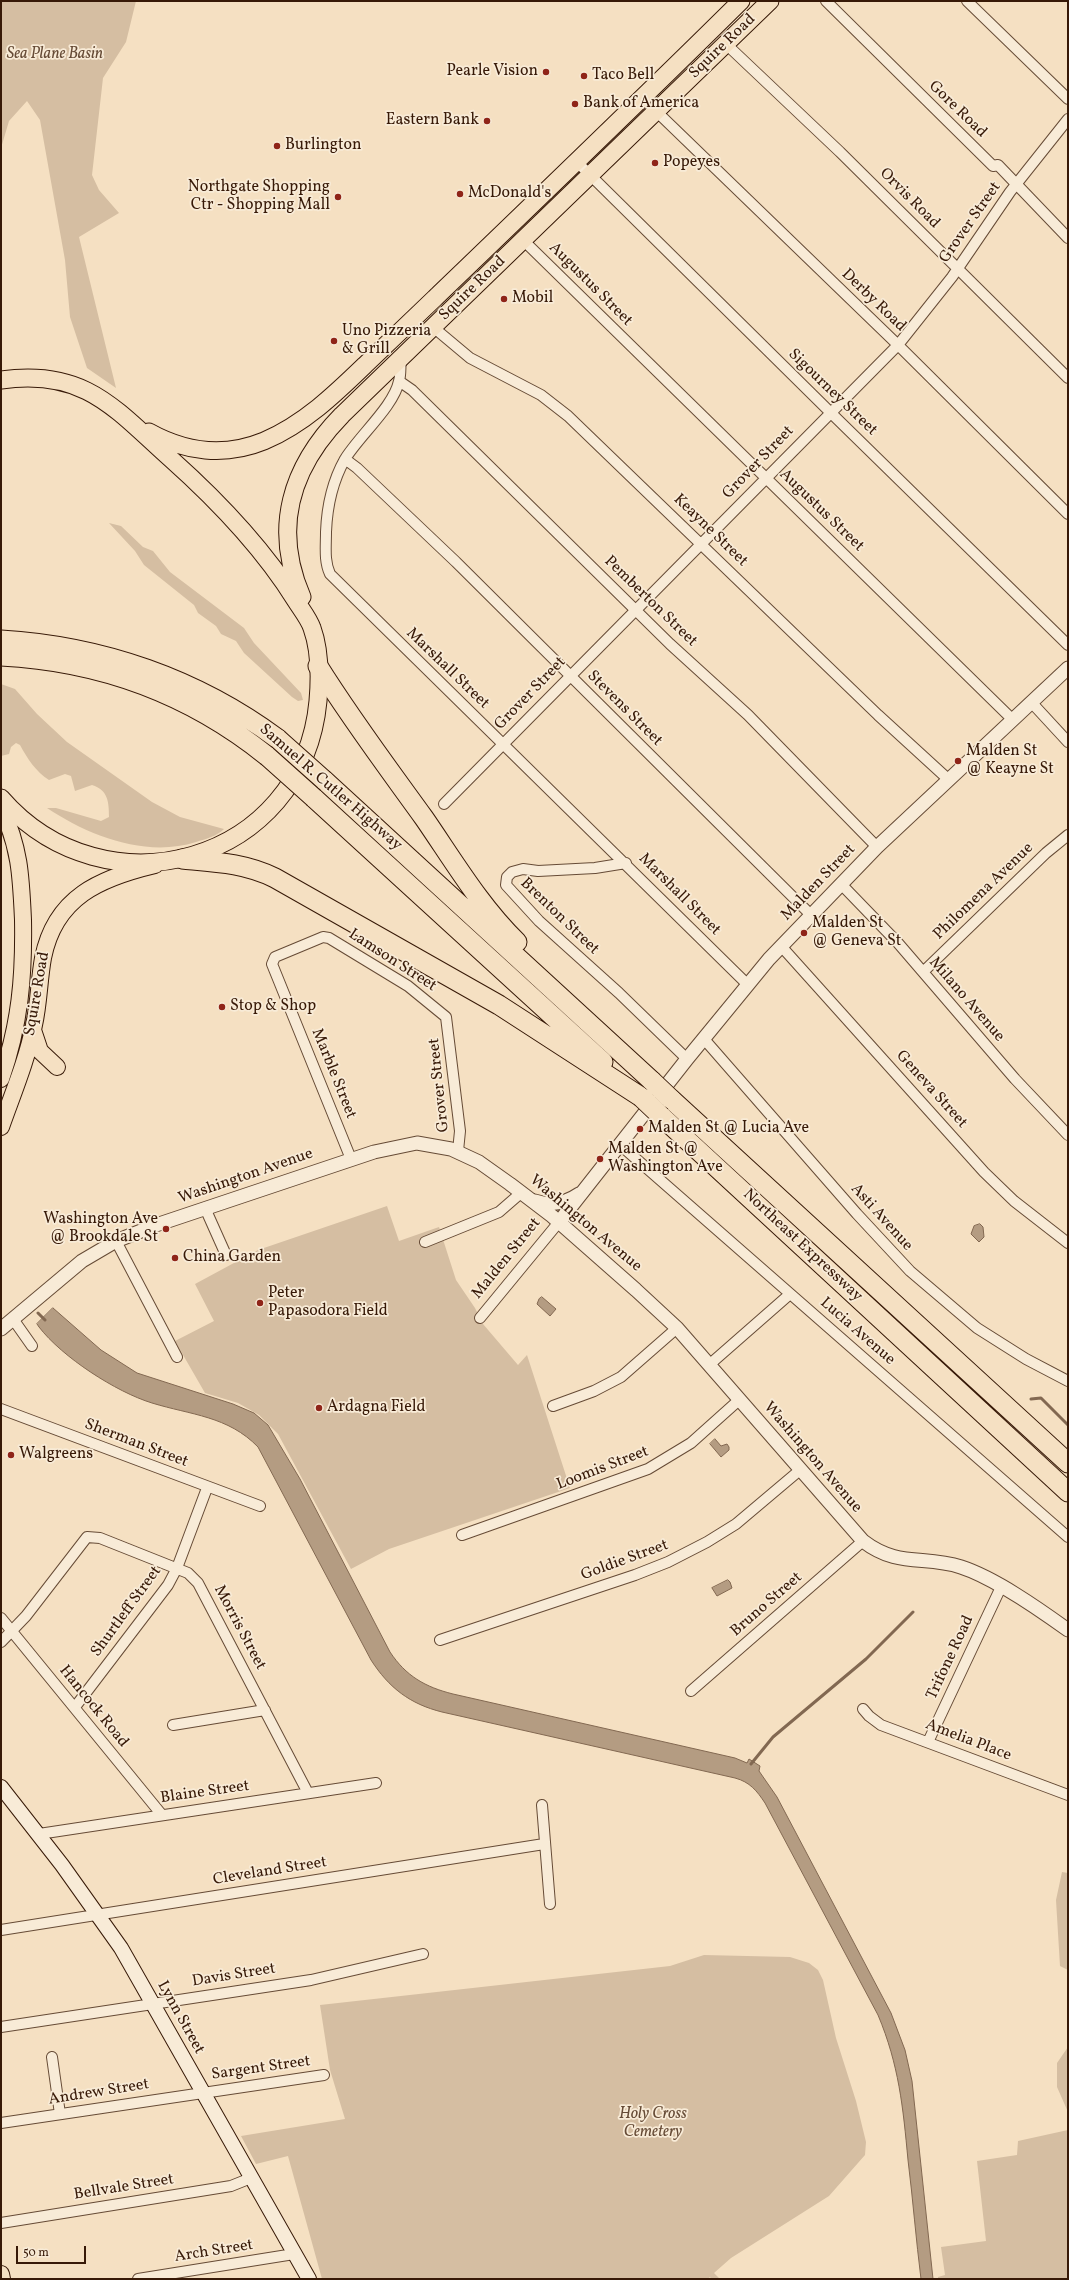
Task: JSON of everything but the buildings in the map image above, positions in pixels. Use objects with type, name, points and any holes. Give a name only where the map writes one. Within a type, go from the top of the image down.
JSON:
[{"type":"highway","name":"Squire Road","points":[[126,416],[144,429],[166,441],[186,447],[208,451],[228,451],[251,446],[286,430],[317,409],[336,392],[578,162],[741,1]]},
{"type":"highway","name":"Squire Road","points":[[312,628],[294,577],[288,552],[288,516],[294,488],[304,463],[321,438],[433,327],[770,1]]},
{"type":"highway","points":[[1,380],[36,378],[63,382],[94,393],[126,416],[208,494],[252,543],[291,592],[312,628],[318,666],[318,704],[311,737],[300,765],[283,792],[263,815],[238,835],[214,848],[178,859],[146,863],[117,862],[81,853],[57,843],[35,830],[1,798]]},
{"type":"highway","name":"Samuel R. Cutler Highway","points":[[1,640],[75,649],[136,664],[184,683],[230,707],[278,739],[550,988]]},
{"type":"highway","name":"Samuel R. Cutler Highway","points":[[1,656],[48,660],[87,667],[131,680],[180,700],[224,725],[267,756],[535,1000]]},
{"type":"highway","points":[[318,666],[354,722],[468,881],[502,927],[527,953],[550,988]]},
{"type":"highway","points":[[178,859],[235,864],[259,870],[275,878],[499,1005],[640,1097]]},
{"type":"highway","name":"Northeast Expressway","points":[[550,988],[1068,1462]]},
{"type":"highway","name":"Northeast Expressway","points":[[535,1000],[1068,1492]]},
{"type":"main road","name":"Squire Road","points":[[1,808],[12,831],[19,861],[24,960],[21,998],[16,1027],[1,1079]]},
{"type":"main road","name":"Squire Road","points":[[1,1127],[26,1057],[33,1030],[44,953],[51,934],[66,911],[85,891],[103,881],[122,873],[178,859]]},
{"type":"main road","points":[[33,1030],[40,1051],[57,1067]]},
{"type":"main road","name":"Lynn Street","points":[[1,1787],[39,1834],[98,1915],[153,2004],[309,2279]]},
{"type":"main road","points":[[1,2274],[2,2279]]},
{"type":"street","name":"Gore Road","points":[[826,1],[993,166],[998,164],[1068,238]]},
{"type":"street","points":[[967,1],[1068,99]]},
{"type":"street","name":"Orvis Road","points":[[726,44],[958,268],[1068,378]]},
{"type":"street","name":"Derby Road","points":[[656,111],[898,345],[1068,514]]},
{"type":"street","name":"Grover Street","points":[[444,804],[830,412],[898,345],[958,268],[1016,184],[1068,120]]},
{"type":"street","name":"Sigourney Street","points":[[578,162],[830,412],[1068,644]]},
{"type":"street","name":"Augustus Street","points":[[523,240],[1014,720]]},
{"type":"street","name":"Keayne Street","points":[[433,327],[470,358],[541,396],[563,412],[701,543],[878,715],[949,780]]},
{"type":"street","name":"Marshall Street","points":[[401,359],[399,381],[381,413],[345,459],[336,478],[328,507],[325,556],[330,574],[626,863],[747,984]]},
{"type":"street","name":"Pemberton Street","points":[[399,381],[412,390],[636,610],[752,719],[877,847]]},
{"type":"street","name":"Stevens Street","points":[[345,459],[456,562],[811,915]]},
{"type":"street","name":"Malden Street","points":[[480,1318],[582,1192],[623,1147],[687,1059],[747,984],[781,946],[877,847],[1068,668]]},
{"type":"street","points":[[1032,703],[1068,742]]},
{"type":"street","name":"Philomena Avenue","points":[[922,972],[1068,835]]},
{"type":"street","name":"Brenton Street","points":[[626,863],[595,868],[519,870],[507,877],[506,885],[534,916],[619,993],[687,1059]]},
{"type":"street","name":"Milano Avenue","points":[[841,884],[898,943],[1015,1080],[1068,1135]]},
{"type":"street","name":"Lamson Street","points":[[275,957],[319,938],[329,938],[408,986],[446,1017]]},
{"type":"street","name":"Geneva Street","points":[[781,946],[984,1172],[1014,1201],[1068,1243]]},
{"type":"street","name":"Marble Street","points":[[275,957],[272,960],[272,966],[351,1159]]},
{"type":"street","name":"Grover Street","points":[[446,1017],[460,1131],[458,1151]]},
{"type":"street","name":"Asti Avenue","points":[[704,1039],[857,1214],[915,1276],[984,1332],[1026,1359],[1068,1381]]},
{"type":"street","name":"Washington Avenue","points":[[1,1329],[82,1261],[116,1241],[156,1224],[351,1159],[409,1143],[435,1144],[458,1151],[479,1162],[527,1196],[641,1294],[676,1328],[863,1541],[890,1557],[960,1566],[986,1578],[1041,1611],[1068,1630]]},
{"type":"street","name":"Lucia Avenue","points":[[623,1147],[1068,1537]]},
{"type":"street","points":[[425,1242],[499,1212],[527,1196],[546,1204],[558,1203],[572,1198],[582,1192]]},
{"type":"street","points":[[205,1208],[226,1255]]},
{"type":"street","points":[[116,1241],[177,1357]]},
{"type":"street","points":[[709,1365],[790,1294]]},
{"type":"street","points":[[13,1319],[32,1346]]},
{"type":"street","points":[[553,1406],[594,1391],[621,1377],[676,1328]]},
{"type":"street","name":"Loomis Street","points":[[462,1535],[648,1469],[691,1443],[738,1400]]},
{"type":"street","name":"Sherman Street","points":[[1,1408],[207,1488],[260,1506]]},
{"type":"street","name":"Goldie Street","points":[[440,1640],[635,1575],[668,1562],[708,1542],[736,1524],[800,1470]]},
{"type":"street","name":"Shurtleff Street","points":[[75,1707],[168,1585],[177,1568],[207,1488]]},
{"type":"street","name":"Morris Street","points":[[12,1632],[84,1540],[90,1536],[100,1538],[191,1574],[196,1579],[308,1793]]},
{"type":"street","name":"Bruno Street","points":[[691,1691],[863,1541]]},
{"type":"street","name":"Trifone Road","points":[[928,1742],[1001,1587]]},
{"type":"street","name":"Hancock Road","points":[[1,1618],[162,1815]]},
{"type":"street","points":[[1,1642],[12,1632]]},
{"type":"street","name":"Amelia Place","points":[[863,1709],[869,1716],[881,1724],[1068,1795]]},
{"type":"street","points":[[173,1724],[265,1710]]},
{"type":"street","name":"Blaine Street","points":[[39,1834],[376,1783]]},
{"type":"street","points":[[542,1805],[550,1904]]},
{"type":"street","name":"Cleveland Street","points":[[1,1930],[544,1844]]},
{"type":"street","name":"Davis Street","points":[[1,2027],[311,1980],[423,1954]]},
{"type":"street","points":[[52,2057],[60,2114]]},
{"type":"street","name":"Sargent Street","points":[[202,2092],[324,2075]]},
{"type":"street","name":"Andrew Street","points":[[1,2123],[202,2092]]},
{"type":"street","name":"Bellvale Street","points":[[1,2223],[231,2186],[251,2178]]},
{"type":"street","name":"Arch Street","points":[[138,2279],[294,2254]]},
{"type":"green space","name":"Sea Plane Basin","points":[[1,1],[136,1],[126,42],[103,78],[92,175],[99,190],[119,213],[79,237],[116,388],[87,368],[70,317],[65,260],[40,120],[27,101],[9,121],[1,148]]},
{"type":"green space","points":[[109,523],[121,526],[143,547],[153,551],[170,572],[244,628],[254,643],[301,693],[303,700],[298,701],[292,697],[244,653],[236,641],[221,634],[216,626],[198,613],[194,605],[144,565],[135,551]]},
{"type":"green space","points":[[1,684],[15,689],[37,714],[67,742],[152,802],[180,817],[224,829],[218,834],[196,842],[177,846],[138,846],[118,842],[99,835],[63,818],[47,808],[56,808],[101,821],[109,817],[109,806],[106,797],[97,787],[92,785],[75,791],[71,776],[65,774],[49,780],[36,769],[20,745],[16,743],[11,747],[9,754],[1,756]]},
{"type":"green space","points":[[387,1206],[399,1241],[439,1227],[456,1280],[475,1308],[483,1324],[518,1365],[527,1355],[570,1488],[389,1549],[351,1569],[278,1434],[259,1415],[238,1403],[205,1393],[175,1341],[214,1321],[195,1284],[258,1250]]},
{"type":"green space","points":[[1062,1872],[1068,1873],[1068,1970],[1060,1966],[1056,1900]]},
{"type":"green space","name":"Holy Cross Cemetery","points":[[704,1955],[790,1957],[809,1963],[818,1970],[823,1980],[836,2038],[856,2101],[866,2142],[865,2155],[829,2196],[731,2258],[714,2273],[720,2279],[711,2279],[710,2277],[708,2279],[322,2279],[288,2156],[256,2164],[241,2136],[345,2119],[330,2070],[320,2005],[670,1966]]},
{"type":"green space","points":[[1068,2047],[1068,2112],[1057,2087],[1057,2063]]},
{"type":"green space","points":[[1068,2130],[1068,2279],[938,2279],[938,2277],[945,2275],[941,2247],[986,2241],[977,2161],[1017,2155],[1018,2141]]},
{"type":"shaded area","points":[[980,1224],[983,1227],[984,1237],[979,1242],[971,1234],[974,1226]]},
{"type":"shaded area","points":[[542,1297],[556,1309],[550,1316],[537,1304],[539,1299]]},
{"type":"shaded area","points":[[53,1308],[101,1350],[137,1373],[233,1404],[254,1413],[268,1425],[300,1479],[390,1652],[403,1668],[417,1679],[434,1688],[453,1694],[735,1758],[747,1763],[749,1759],[760,1766],[759,1771],[777,1797],[891,2013],[905,2050],[912,2081],[933,2279],[921,2279],[902,2104],[891,2051],[885,2033],[878,2015],[765,1803],[756,1791],[745,1782],[735,1778],[430,1709],[401,1694],[385,1679],[371,1660],[258,1447],[234,1429],[222,1423],[138,1398],[122,1391],[91,1372],[61,1350],[37,1324]]},
{"type":"shaded area","points":[[715,1439],[721,1446],[727,1444],[729,1447],[729,1450],[721,1457],[710,1444]]},
{"type":"shaded area","points":[[728,1580],[732,1588],[717,1596],[712,1588]]},
{"type":"waterway","points":[[38,1313],[45,1320]]},
{"type":"waterway","points":[[1031,1399],[1041,1398],[1068,1425]]},
{"type":"waterway","points":[[751,1764],[773,1737],[866,1659],[913,1612]]},
{"type":"place","name":"Pearle Vision","points":[[546,72]]},
{"type":"place","name":"Taco Bell","points":[[584,76]]},
{"type":"place","name":"Bank of America","points":[[575,104]]},
{"type":"place","name":"Eastern Bank","points":[[487,121]]},
{"type":"place","name":"Burlington","points":[[277,146]]},
{"type":"place","name":"Popeyes","points":[[655,163]]},
{"type":"place","name":"McDonald's","points":[[460,194]]},
{"type":"place","name":"Northgate Shopping Ctr - Shopping Mall","points":[[338,197]]},
{"type":"place","name":"Mobil","points":[[504,299]]},
{"type":"place","name":"Uno Pizzeria & Grill","points":[[334,341]]},
{"type":"place","name":"Malden St @ Keayne St","points":[[958,761]]},
{"type":"place","name":"Malden St @ Geneva St","points":[[804,933]]},
{"type":"place","name":"Stop & Shop","points":[[222,1007]]},
{"type":"place","name":"Malden St @ Lucia Ave","points":[[640,1129]]},
{"type":"place","name":"Malden St @ Washington Ave","points":[[600,1159]]},
{"type":"place","name":"Washington Ave @ Brookdale St","points":[[166,1229]]},
{"type":"place","name":"China Garden","points":[[175,1258]]},
{"type":"place","name":"Peter Papasodora Field","points":[[260,1303]]},
{"type":"place","name":"Ardagna Field","points":[[319,1408]]},
{"type":"place","name":"Walgreens","points":[[11,1455]]}]
